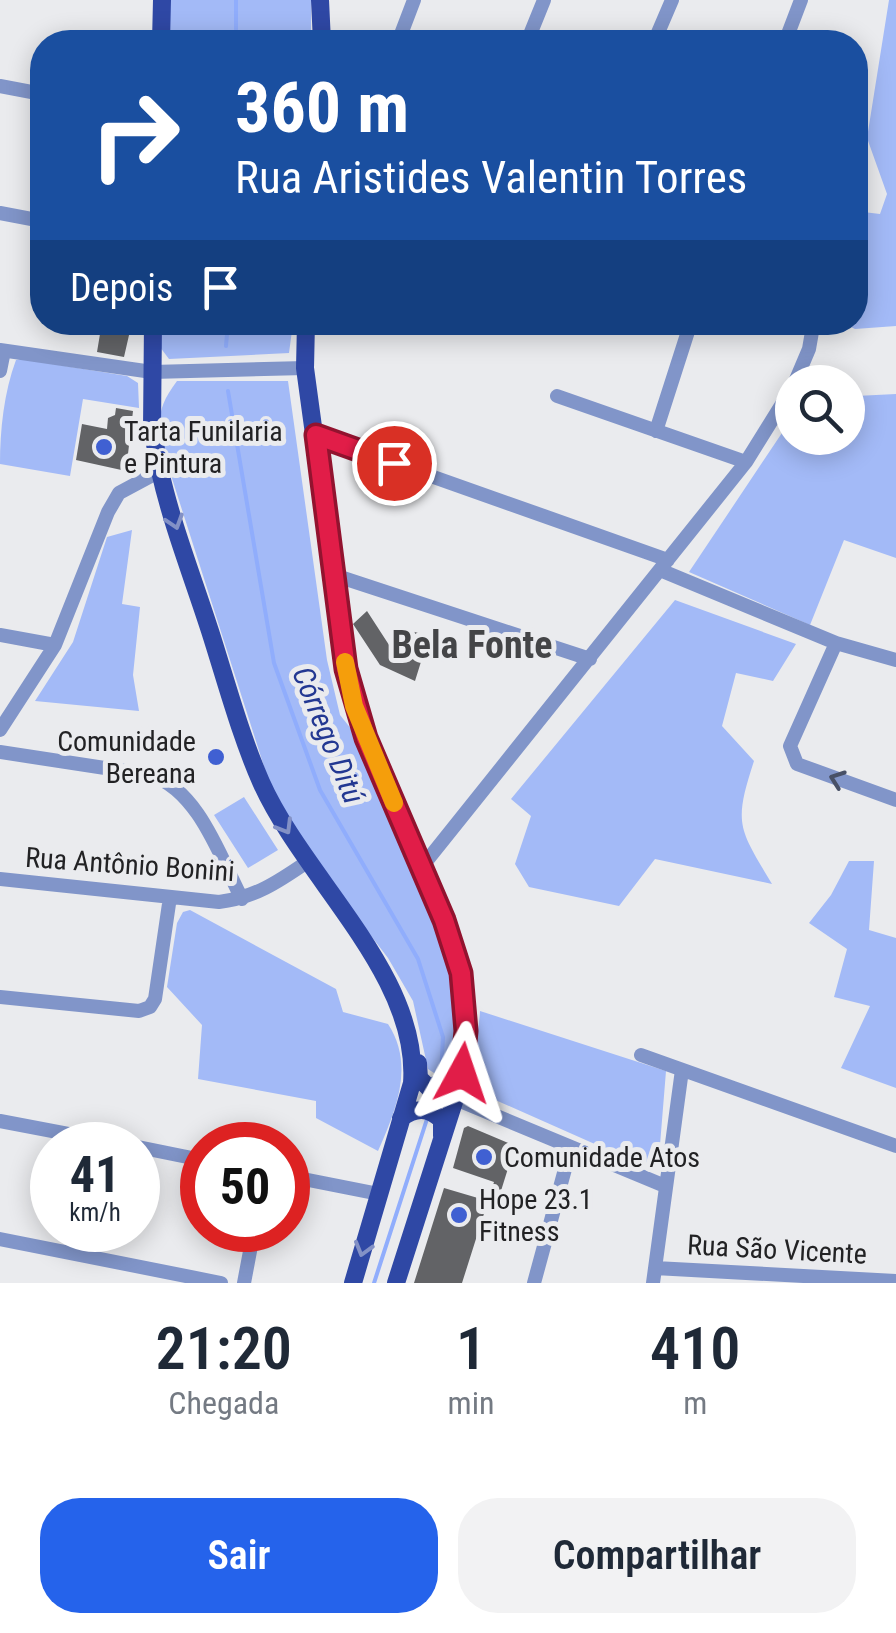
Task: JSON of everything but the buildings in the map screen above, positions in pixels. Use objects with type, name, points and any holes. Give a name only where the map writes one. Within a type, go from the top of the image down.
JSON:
[{"type":"main road","points":[[161,30],[162,0]]},
{"type":"main road","points":[[320,0],[321,30]]},
{"type":"main road","points":[[153,335],[152,428],[160,471],[250,753],[276,811],[306,862],[382,972],[402,1008],[414,1057],[412,1082],[352,1283]]},
{"type":"main road","points":[[306,335],[305,368],[354,706],[461,973],[466,1031],[462,1073],[396,1283]]},
{"type":"main road","points":[[402,1008],[416,1033],[419,1078],[430,1088],[462,1073]]},
{"type":"main road","points":[[401,1118],[414,1110],[434,1112],[442,1120],[442,1142]]},
{"type":"street","points":[[403,30],[414,0]]},
{"type":"street","points":[[532,30],[544,0]]},
{"type":"street","points":[[659,30],[672,0]]},
{"type":"street","points":[[791,30],[802,0]]},
{"type":"street","points":[[0,86],[30,92]]},
{"type":"street","points":[[0,213],[30,219]]},
{"type":"street","points":[[656,430],[687,335]]},
{"type":"street","points":[[803,365],[812,335]]},
{"type":"street","points":[[0,371],[2,350],[152,372],[305,368]]},
{"type":"street","points":[[557,396],[746,462]]},
{"type":"street","points":[[421,868],[746,462],[775,415]]},
{"type":"street","points":[[316,435],[664,565],[836,643],[896,660]]},
{"type":"street","points":[[0,730],[55,645],[119,493],[160,471]]},
{"type":"street","points":[[334,575],[590,659]]},
{"type":"street","points":[[0,635],[55,645]]},
{"type":"street","points":[[836,643],[790,746],[797,764],[896,800]]},
{"type":"street","points":[[0,752],[151,775],[171,782],[187,797],[242,900]]},
{"type":"street","name":"Rua Antônio Bonini","points":[[0,879],[242,900],[306,862]]},
{"type":"street","points":[[0,996],[139,1011],[150,1007],[156,998],[170,896]]},
{"type":"street","points":[[642,1055],[896,1146]]},
{"type":"street","points":[[654,1275],[682,1070]]},
{"type":"street","points":[[430,1088],[665,1186]]},
{"type":"street","points":[[0,1121],[30,1127]]},
{"type":"street","points":[[534,1283],[571,1148]]},
{"type":"street","points":[[310,1180],[378,1194]]},
{"type":"street","points":[[0,1240],[222,1283]]},
{"type":"street","points":[[244,1283],[250,1252]]},
{"type":"street","name":"Rua São Vicente","points":[[654,1275],[896,1281]]},
{"type":"shaded area","points":[[168,0],[311,0],[311,30],[167,30]]},
{"type":"shaded area","points":[[889,0],[896,0],[896,326],[868,328],[868,213],[880,214],[887,194],[868,132]]},
{"type":"shaded area","points":[[160,335],[291,335],[289,353],[169,359],[160,347]]},
{"type":"shaded area","points":[[16,360],[127,376],[138,383],[139,408],[83,399],[70,476],[0,464],[6,398]]},
{"type":"shaded area","points":[[177,381],[288,381],[327,660],[340,715],[364,745],[434,915],[459,999],[456,1066],[437,1075],[428,1069],[413,1001],[388,958],[313,860],[269,782],[162,441],[161,412]]},
{"type":"shaded area","points":[[896,394],[896,558],[844,540],[810,625],[689,572],[775,443],[775,455],[865,455],[865,396]]},
{"type":"shaded area","points":[[132,530],[122,604],[140,607],[133,675],[139,711],[35,701],[73,642],[107,537]]},
{"type":"shaded area","points":[[675,600],[796,644],[773,681],[736,673],[722,726],[754,761],[743,799],[743,826],[772,884],[655,859],[619,906],[529,887],[515,864],[531,816],[511,799]]},
{"type":"shaded area","points":[[244,797],[278,850],[248,868],[214,815]]},
{"type":"shaded area","points":[[849,861],[874,861],[869,930],[896,938],[896,1088],[841,1068],[870,1006],[834,997],[847,949],[809,923],[831,895]]},
{"type":"shaded area","points":[[190,910],[336,989],[343,1012],[388,1024],[400,1055],[400,1088],[378,1151],[316,1118],[316,1101],[198,1079],[202,1025],[167,987],[177,923],[183,912]]},
{"type":"shaded area","points":[[480,1011],[666,1071],[659,1157],[655,1162],[642,1165],[475,1091],[469,1083]]},
{"type":"waterway","name":"Córrego Ditú","points":[[236,0],[236,30]]},
{"type":"waterway","name":"Córrego Ditú","points":[[226,346],[227,335]]},
{"type":"waterway","name":"Córrego Ditú","points":[[228,391],[274,663],[320,790],[418,959],[443,1037],[441,1074]]},
{"type":"waterway","name":"Córrego Ditú","points":[[374,1283],[427,1119]]},
{"type":"slow traffic","points":[[345,662],[354,706],[394,803]]},
{"type":"place","name":"Tarta Funilaria e Pintura","points":[[104,447]]},
{"type":"place","name":"Comunidade Bereana","points":[[216,757]]},
{"type":"place","name":"Comunidade Atos","points":[[484,1157]]},
{"type":"place","name":"Hope 23.1 Fitness","points":[[459,1215]]},
{"type":"district","name":"Bela Fonte","points":[[472,645]]},
{"type":"route","points":[[394,463],[316,435],[354,706],[444,920],[461,973],[466,1031],[462,1073]]}]
